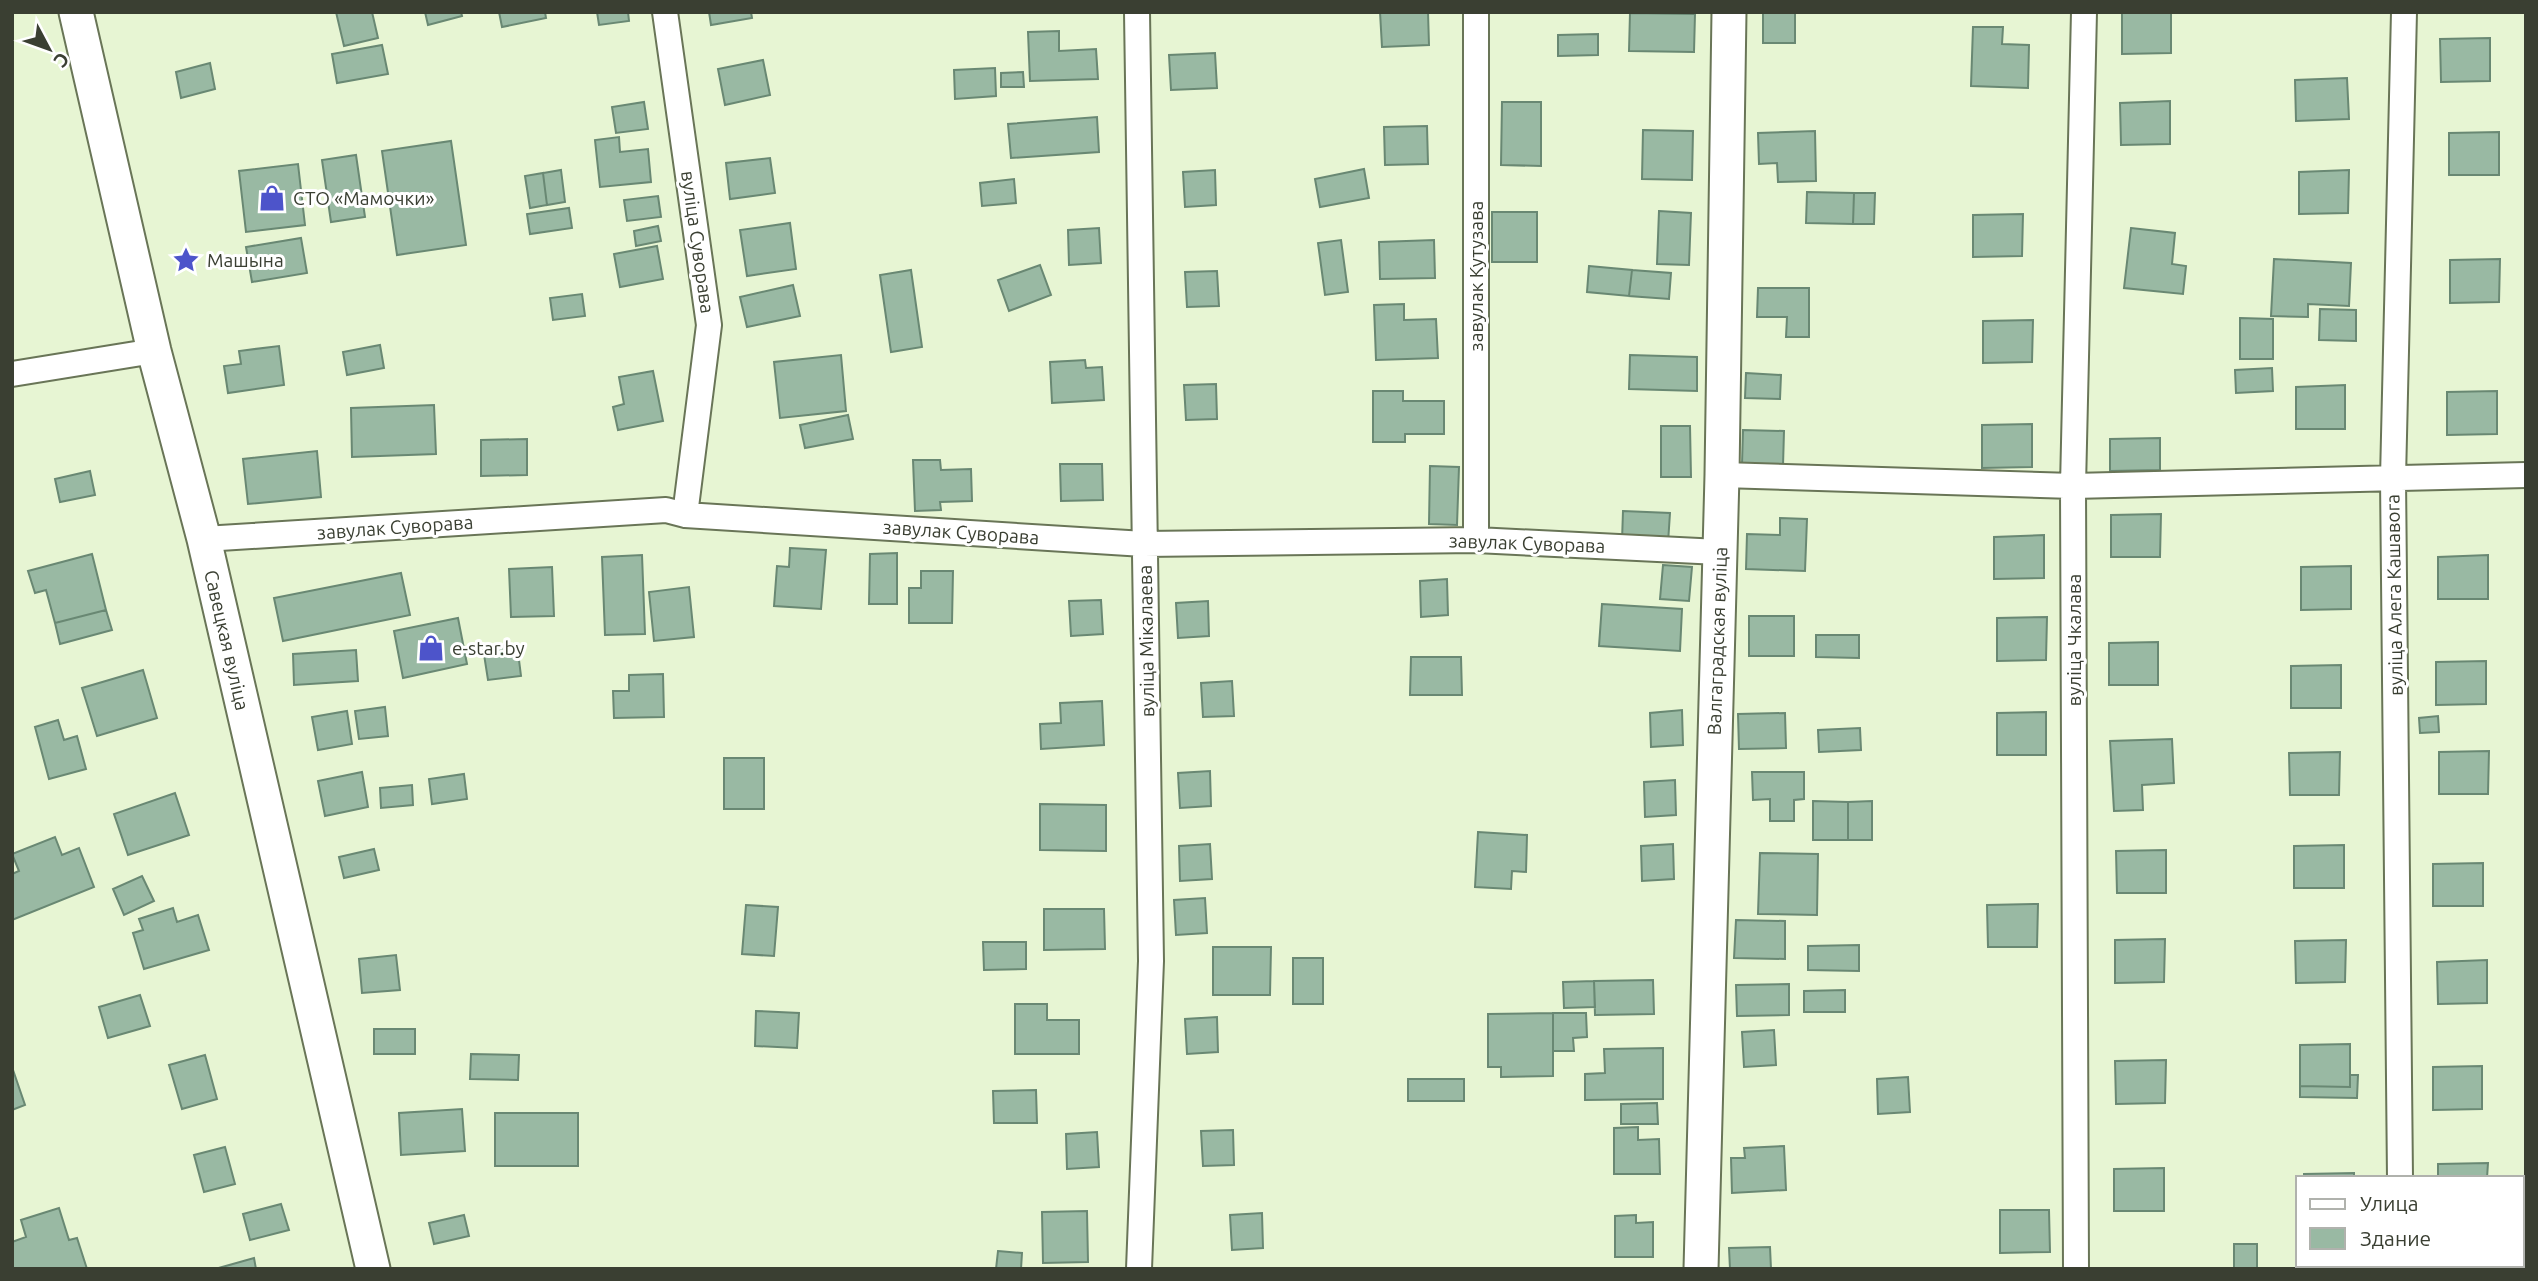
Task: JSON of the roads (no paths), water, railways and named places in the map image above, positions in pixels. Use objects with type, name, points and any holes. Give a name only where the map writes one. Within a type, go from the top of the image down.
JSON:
[{"type":"main road","name":"Савецкая вуліца","points":[[76,12],[154,351],[204,539],[373,1269]]},
{"type":"main road","name":"Валгаградская вуліца","points":[[1701,1269],[1722,475],[1729,12]]},
{"type":"street","name":"вуліца Суворава","points":[[665,12],[709,325],[685,515]]},
{"type":"street","name":"вуліца Мікалаева","points":[[1137,12],[1151,961],[1139,1269]]},
{"type":"street","name":"завулак Кутузава","points":[[1476,12],[1476,540]]},
{"type":"street","name":"вуліца Чкалава","points":[[2076,1269],[2073,486],[2084,12]]},
{"type":"street","name":"вуліца Алега Кашавога","points":[[2400,1176],[2393,478],[2404,12]]},
{"type":"street","points":[[12,374],[154,351]]},
{"type":"street","points":[[1722,475],[2073,486],[2526,475]]},
{"type":"street","name":"завулак Суворава","points":[[204,539],[666,510],[685,515],[1144,544],[1476,540],[1718,552]]},
{"type":"place","name":"СТО «Мамочки»","points":[[272,198]]},
{"type":"place","name":"Машына","points":[[186,260]]},
{"type":"place","name":"e-star.by","points":[[431,648]]}]
